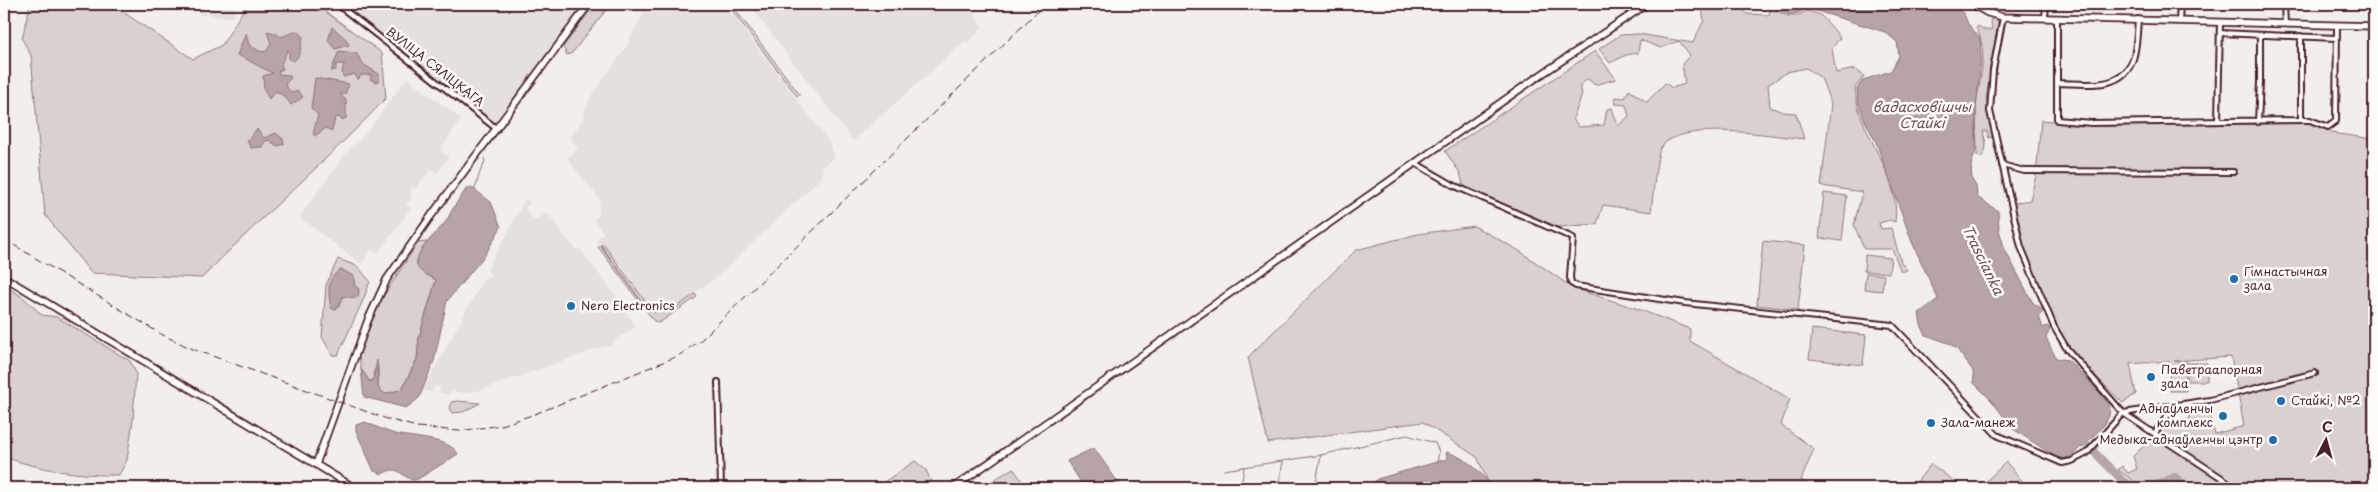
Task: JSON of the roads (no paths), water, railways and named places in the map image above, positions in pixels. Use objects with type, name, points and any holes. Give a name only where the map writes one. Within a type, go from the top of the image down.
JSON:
[{"type":"main road","points":[[316,464],[376,299],[387,279],[445,197],[589,4]]},
{"type":"main road","points":[[953,488],[1533,80],[1647,4]]},
{"type":"main road","points":[[1754,4],[1765,4]]},
{"type":"main road","points":[[1972,4],[1988,13],[2003,17],[2374,26]]},
{"type":"main road","points":[[4,277],[356,488]]},
{"type":"street","name":"ВУЛІЦА СЯЛІЦКАГА","points":[[337,4],[497,129]]},
{"type":"street","points":[[2045,17],[2046,4]]},
{"type":"street","points":[[2179,21],[2180,4]]},
{"type":"street","points":[[2284,4],[2285,24]]},
{"type":"street","points":[[2003,17],[1989,102],[2021,247],[2059,335],[2067,349],[2123,413],[2237,488]]},
{"type":"street","points":[[2057,18],[2057,120],[2107,124],[2310,120],[2328,127],[2336,121],[2337,26]]},
{"type":"street","points":[[2057,83],[2108,84],[2119,77],[2130,66],[2133,58],[2138,20]]},
{"type":"street","points":[[2218,121],[2220,22]]},
{"type":"street","points":[[2220,33],[2336,38]]},
{"type":"street","points":[[2258,122],[2260,35]]},
{"type":"street","points":[[2301,36],[2301,120]]},
{"type":"street","points":[[1415,163],[1453,185],[1573,238],[1570,277],[1571,283],[1576,286],[1685,304],[1892,325],[1997,435],[2062,463],[2072,461],[2086,453],[2123,413],[2210,400],[2316,373]]},
{"type":"street","points":[[2002,165],[2024,172],[2233,172]]},
{"type":"street","points":[[718,382],[722,488]]},
{"type":"street","points":[[2154,433],[2176,404]]},
{"type":"water","name":"вадасховішчы Стайкі","points":[[1779,4],[1951,4],[1964,14],[1968,24],[1980,38],[1981,59],[1976,108],[1976,149],[1971,166],[1972,180],[1976,186],[1977,197],[1998,211],[1999,230],[2005,250],[2033,303],[2044,310],[2039,316],[2043,328],[2047,326],[2050,329],[2046,338],[2056,358],[2068,360],[2110,406],[2109,416],[2105,424],[2072,456],[2063,459],[2056,457],[2013,429],[1992,401],[1974,383],[1973,371],[1957,349],[1948,343],[1926,335],[1921,325],[1919,313],[1938,299],[1912,242],[1876,142],[1865,121],[1858,101],[1857,89],[1863,80],[1891,71],[1899,56],[1897,42],[1885,32],[1807,8],[1796,14],[1786,14],[1778,9]]},
{"type":"water","points":[[332,27],[346,39],[349,45],[335,49],[328,41]]},
{"type":"water","points":[[267,31],[281,37],[297,31],[303,37],[299,55],[294,61],[289,59],[289,51],[287,51],[281,64],[283,69],[278,71],[279,74],[289,75],[291,78],[285,84],[291,93],[298,91],[303,97],[291,105],[286,98],[276,91],[269,99],[264,89],[263,76],[273,73],[237,55],[246,33],[249,45],[259,51],[266,52],[271,44]]},
{"type":"water","points":[[339,51],[356,53],[363,64],[379,74],[379,81],[375,82],[370,79],[372,75],[361,75],[358,80],[355,74],[343,77],[344,64],[336,64],[336,70],[331,71]]},
{"type":"water","points":[[315,78],[349,84],[345,94],[340,94],[346,100],[346,118],[342,120],[339,117],[335,118],[332,131],[326,128],[315,136],[313,134],[318,115],[311,108]]},
{"type":"water","points":[[257,129],[264,138],[276,133],[283,139],[284,144],[277,146],[269,140],[264,142],[262,147],[251,148],[247,141]]},
{"type":"water","points":[[471,187],[491,202],[501,227],[485,255],[447,301],[434,361],[419,398],[406,408],[364,397],[361,369],[369,381],[373,381],[377,360],[378,388],[385,394],[402,389],[417,359],[419,337],[436,280],[425,274],[417,266],[419,254],[448,218],[467,188]]},
{"type":"water","points":[[341,269],[353,276],[355,286],[359,289],[358,297],[343,296],[335,310],[331,308],[329,286],[333,277]]},
{"type":"water","points":[[365,422],[395,434],[439,442],[454,449],[458,454],[418,479],[412,480],[395,470],[382,474],[374,471],[356,431],[356,425]]},
{"type":"water","points":[[1094,448],[1122,488],[1085,488],[1067,461]]},
{"type":"water","points":[[1446,452],[1459,457],[1472,466],[1483,476],[1491,488],[1436,488],[1431,486],[1369,488],[1377,479],[1447,459]]},
{"type":"waterway","points":[[475,189],[485,162],[484,158]]},
{"type":"waterway","points":[[1224,470],[1321,455],[1407,435],[1435,443],[1439,452],[1437,463]]},
{"type":"waterway","name":"Trascianka","points":[[2080,438],[2123,481],[2136,488]]},
{"type":"waterway","points":[[1315,488],[1321,455]]},
{"type":"waterway","points":[[1278,488],[1283,462]]},
{"type":"waterway","points":[[1241,488],[1244,467]]},
{"type":"waterway","name":"Trascianka","points":[[2151,488],[2175,477],[2188,488]]},
{"type":"railway","points":[[4,239],[161,334],[190,348],[387,419],[417,427],[459,431],[502,425],[535,414],[678,356],[701,340],[1045,4]]},
{"type":"place","name":"Гімнастычная зала","points":[[2234,279]]},
{"type":"place","name":"Nero Electronics","points":[[571,306]]},
{"type":"place","name":"Паветраапорная зала","points":[[2151,377]]},
{"type":"place","name":"Стайкі, №2","points":[[2281,401]]},
{"type":"place","name":"Аднаўленчы комплекс","points":[[2223,416]]},
{"type":"place","name":"Зала-манеж","points":[[1931,423]]},
{"type":"place","name":"Медыка-аднаўленчы цэнтр","points":[[2273,440]]}]
